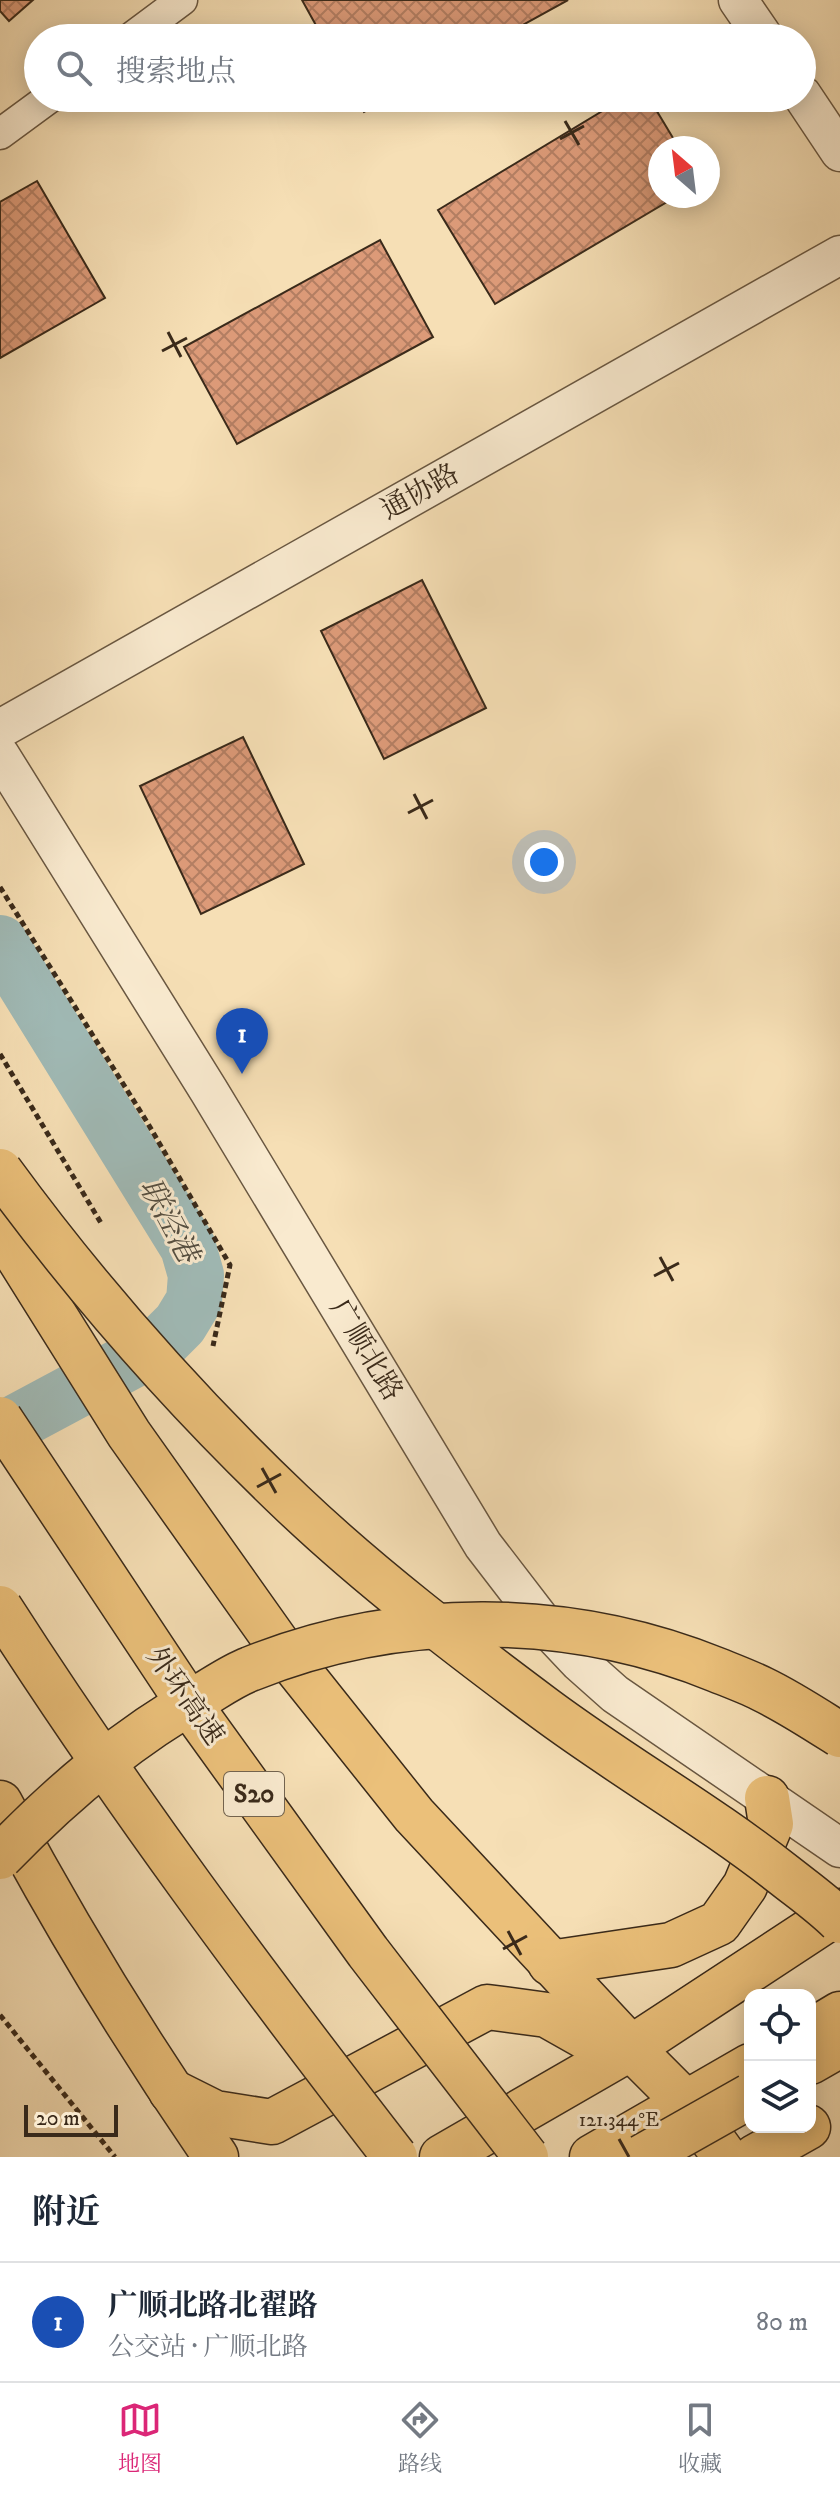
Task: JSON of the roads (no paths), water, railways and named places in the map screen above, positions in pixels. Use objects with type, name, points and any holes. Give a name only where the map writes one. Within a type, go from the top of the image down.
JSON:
[{"type":"main road","points":[[0,1171],[105,1307],[292,1503],[404,1601],[506,1680],[593,1745],[745,1844],[840,1921]]},
{"type":"main road","points":[[0,1228],[129,1434],[280,1647],[354,1742],[414,1815],[550,1963],[686,2103],[725,2157]]},
{"type":"main road","name":"外环高速","points":[[0,1419],[187,1701],[368,1952],[526,2157]]},
{"type":"main road","points":[[0,1608],[191,1887],[395,2157]]},
{"type":"main road","points":[[0,1857],[46,1809],[106,1759],[162,1718],[248,1669],[337,1640],[424,1626],[511,1624],[596,1634],[676,1653],[761,1688],[840,1735]]},
{"type":"main road","points":[[550,1963],[671,1945],[719,1923],[745,1886],[771,1824],[767,1798]]},
{"type":"main road","points":[[0,1803],[90,1963],[216,2157]]},
{"type":"main road","points":[[442,2157],[631,2048],[840,1911]]},
{"type":"main road","points":[[171,2091],[215,2113],[272,2122],[487,2007],[547,2015],[586,2037],[631,2048]]},
{"type":"main road","points":[[816,2028],[840,2014]]},
{"type":"main road","points":[[812,2061],[840,2045]]},
{"type":"main road","points":[[592,2157],[744,2069]]},
{"type":"main road","points":[[642,2157],[744,2099]]},
{"type":"main road","points":[[816,2122],[840,2109]]},
{"type":"main road","points":[[755,2157],[797,2133]]},
{"type":"street","points":[[150,24],[182,0]]},
{"type":"street","points":[[738,0],[754,24]]},
{"type":"street","points":[[0,134],[30,112]]},
{"type":"street","points":[[813,112],[840,152]]},
{"type":"street","name":"通协路","points":[[0,729],[840,255]]},
{"type":"street","name":"广顺北路","points":[[0,755],[201,1077],[483,1545],[513,1586],[579,1662],[615,1694],[840,1848]]},
{"type":"waterway","name":"联泾港","points":[[0,943],[188,1247],[196,1275],[194,1301],[180,1324],[157,1347],[0,1431]]},
{"type":"place","name":"广顺北路北翟路","points":[[242,1074]]}]
